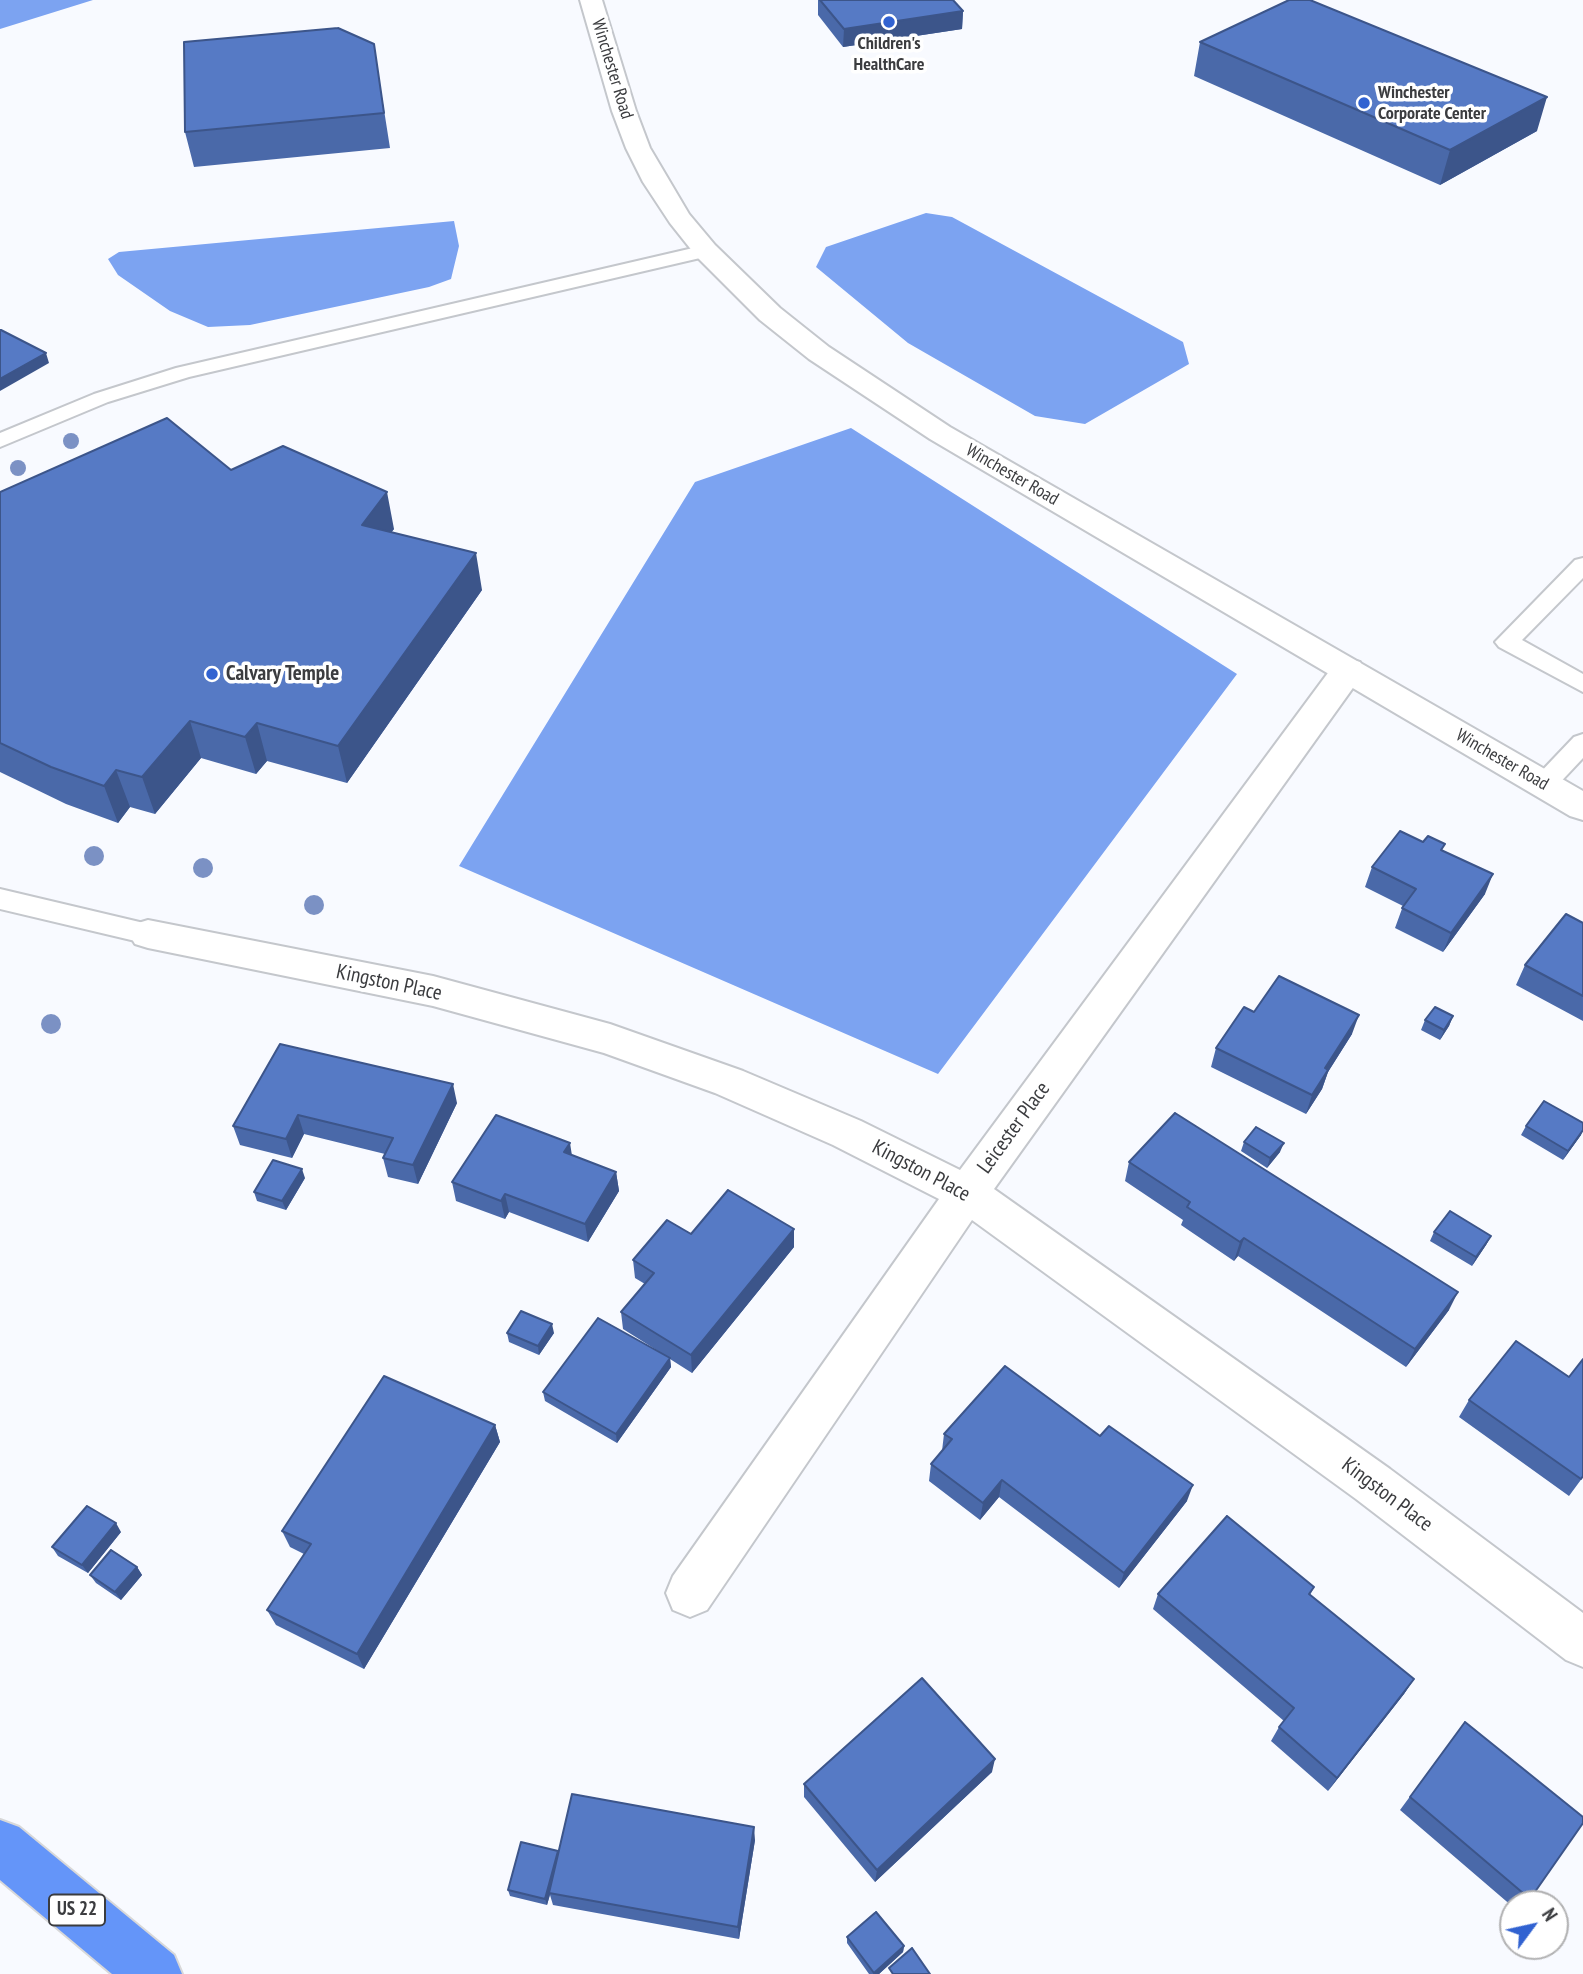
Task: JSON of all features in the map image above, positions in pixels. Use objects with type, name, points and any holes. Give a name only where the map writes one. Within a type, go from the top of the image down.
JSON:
[{"type":"highway","name":"US 22","points":[[0,1846],[155,1974]]},
{"type":"street","name":"Winchester Road","points":[[591,0],[638,148],[679,218],[706,251],[770,314],[819,353],[940,433],[1583,807]]},
{"type":"street","name":"Leicester Place","points":[[690,1593],[967,1193],[1348,670]]},
{"type":"street","name":"Kingston Place","points":[[148,934],[433,991],[610,1039],[729,1082],[847,1133],[967,1193],[1362,1476],[1583,1643]]},
{"type":"lane","points":[[0,441],[101,398],[183,372],[706,251]]},
{"type":"lane","points":[[1583,565],[1507,642],[1583,684]]},
{"type":"lane","points":[[1544,784],[1583,743]]},
{"type":"lane","points":[[0,899],[148,934]]},
{"type":"water","points":[[0,0],[93,0],[0,29]]},
{"type":"water","points":[[926,213],[952,217],[1183,342],[1189,364],[1085,424],[1035,416],[908,343],[816,267],[826,247]]},
{"type":"water","points":[[454,221],[459,246],[451,279],[429,287],[250,325],[208,327],[170,311],[118,275],[108,259],[119,252]]},
{"type":"water","points":[[851,428],[1237,674],[938,1074],[459,866],[695,482]]},
{"type":"building","points":[[820,0],[953,0],[963,11],[844,29]]},
{"type":"building","points":[[1289,0],[1310,0],[1547,97],[1450,150],[1200,42]]},
{"type":"building","points":[[338,28],[374,44],[384,113],[185,132],[184,42]]},
{"type":"building","points":[[1,330],[46,353],[0,379]]},
{"type":"building","name":"Calvary Temple","points":[[167,418],[231,470],[283,446],[387,492],[362,525],[476,553],[338,746],[257,723],[245,737],[190,721],[142,777],[116,770],[104,786],[51,767],[0,743],[0,492]]},
{"type":"building","points":[[1400,831],[1423,842],[1428,836],[1445,844],[1441,850],[1493,874],[1451,933],[1402,908],[1416,889],[1372,867]]},
{"type":"building","points":[[1566,914],[1583,923],[1583,996],[1525,965]]},
{"type":"building","points":[[1279,976],[1359,1015],[1325,1068],[1328,1070],[1312,1095],[1216,1048],[1244,1007],[1254,1012]]},
{"type":"building","points":[[1435,1007],[1453,1016],[1444,1030],[1425,1020]]},
{"type":"building","points":[[280,1044],[453,1084],[413,1165],[383,1158],[393,1138],[298,1115],[286,1139],[233,1126]]},
{"type":"building","points":[[1544,1101],[1583,1123],[1583,1130],[1568,1151],[1526,1126]]},
{"type":"building","points":[[1175,1113],[1458,1292],[1415,1349],[1244,1238],[1240,1242],[1187,1207],[1190,1202],[1129,1162]]},
{"type":"building","points":[[496,1115],[570,1143],[564,1152],[616,1172],[585,1224],[505,1194],[501,1201],[452,1182]]},
{"type":"building","points":[[1256,1127],[1284,1143],[1270,1158],[1244,1142]]},
{"type":"building","points":[[273,1160],[302,1169],[282,1201],[254,1192]]},
{"type":"building","points":[[728,1190],[794,1229],[691,1355],[621,1312],[654,1273],[633,1260],[667,1220],[691,1234]]},
{"type":"building","points":[[1450,1211],[1491,1236],[1476,1257],[1434,1232]]},
{"type":"building","points":[[521,1311],[552,1324],[538,1346],[507,1333]]},
{"type":"building","points":[[598,1318],[670,1358],[616,1434],[543,1392]]},
{"type":"building","points":[[1516,1341],[1569,1377],[1583,1359],[1581,1479],[1469,1400]]},
{"type":"building","points":[[1005,1366],[1100,1436],[1109,1426],[1193,1485],[1124,1573],[1002,1480],[983,1503],[931,1464],[952,1439],[944,1434]]},
{"type":"building","points":[[384,1376],[495,1425],[357,1654],[267,1610],[311,1544],[282,1531]]},
{"type":"building","points":[[87,1506],[116,1523],[82,1565],[52,1547]]},
{"type":"building","points":[[1227,1516],[1314,1587],[1309,1594],[1414,1679],[1337,1778],[1279,1727],[1294,1708],[1158,1594]]},
{"type":"building","points":[[111,1550],[137,1567],[115,1592],[90,1575]]},
{"type":"building","points":[[922,1678],[995,1759],[877,1870],[804,1784]]},
{"type":"building","points":[[1465,1722],[1583,1817],[1583,1823],[1536,1890],[1519,1890],[1410,1797]]},
{"type":"building","points":[[572,1794],[754,1827],[738,1927],[549,1893]]},
{"type":"building","points":[[521,1842],[558,1851],[545,1899],[508,1890]]},
{"type":"building","points":[[876,1912],[904,1946],[874,1973],[847,1937]]},
{"type":"building","points":[[912,1948],[930,1974],[893,1974],[889,1968]]},
{"type":"place","name":"Children's HealthCare","points":[[889,22]]},
{"type":"place","name":"Winchester Corporate Center","points":[[1364,103]]},
{"type":"place","name":"Calvary Temple","points":[[212,674]]}]
